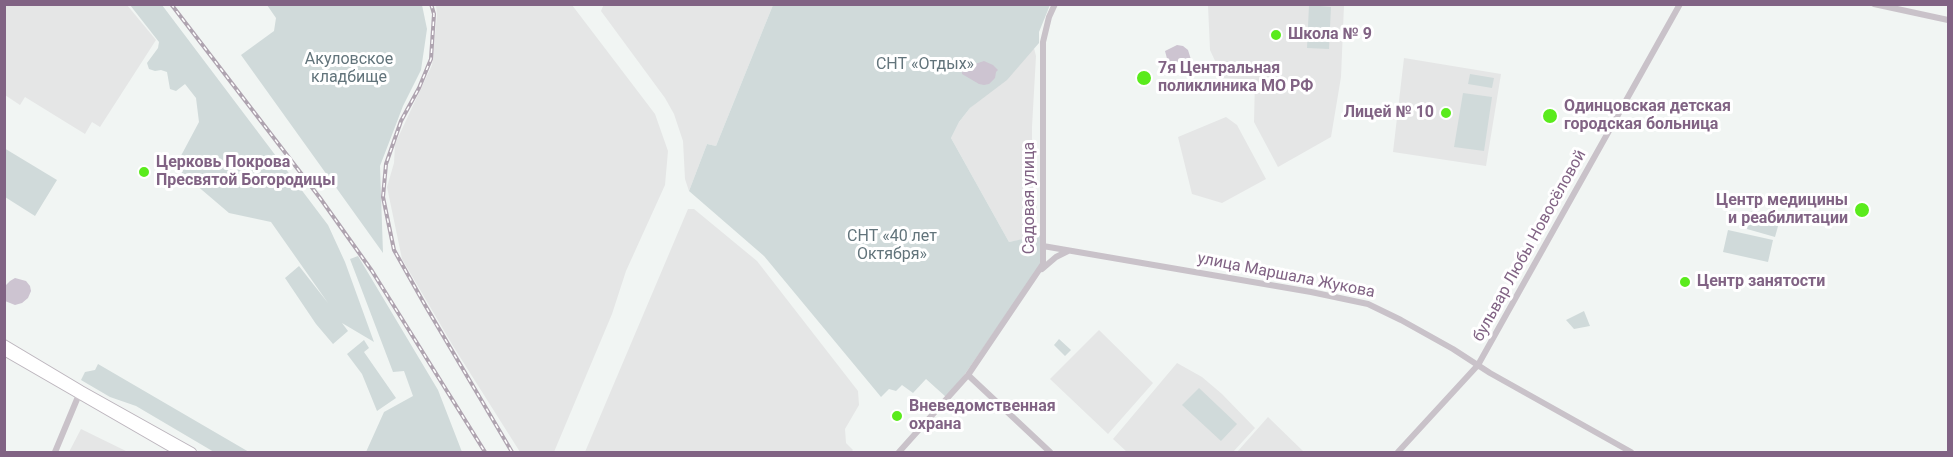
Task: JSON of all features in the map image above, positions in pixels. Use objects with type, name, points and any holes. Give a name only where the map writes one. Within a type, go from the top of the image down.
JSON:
[{"type":"main road","points":[[4,344],[179,453]]},
{"type":"main road","points":[[4,351],[192,453]]},
{"type":"street","name":"Садовая улица","points":[[899,453],[968,375],[1043,264],[1043,42],[1047,23],[1055,4]]},
{"type":"street","name":"бульвар Любы Новосёловой","points":[[1398,453],[1478,365],[1680,4]]},
{"type":"street","points":[[1874,4],[1948,20]]},
{"type":"street","name":"улица Маршала Жукова","points":[[1043,246],[1368,304],[1401,320],[1631,453]]},
{"type":"street","points":[[1039,272],[1068,250]]},
{"type":"street","points":[[968,375],[1050,453]]},
{"type":"street","points":[[55,453],[80,393]]},
{"type":"shaded area","points":[[604,4],[773,5],[716,146],[707,144],[689,191],[685,179],[683,141],[674,114],[665,98],[601,11]]},
{"type":"shaded area","points":[[4,5],[127,5],[156,40],[100,127],[92,122],[85,134],[25,97],[20,105],[5,95]]},
{"type":"shaded area","points":[[436,5],[572,5],[655,114],[668,151],[665,185],[626,271],[612,314],[554,452],[520,452],[453,346],[402,259],[387,187],[394,163],[395,144],[432,65]]},
{"type":"shaded area","name":"Школа № 9","points":[[1208,5],[1344,5],[1341,77],[1331,137],[1278,167],[1254,122],[1255,80],[1223,78],[1210,50]]},
{"type":"shaded area","points":[[1177,45],[1188,50],[1193,66],[1192,73],[1183,74],[1176,65],[1172,68],[1169,66],[1165,51]]},
{"type":"shaded area","points":[[1034,48],[1036,56],[1032,151],[1029,152],[1037,205],[1034,225],[1036,237],[1009,242],[951,138],[959,122],[970,108]]},
{"type":"shaded area","name":"Лицей № 10","points":[[1404,58],[1501,74],[1486,166],[1393,152]]},
{"type":"shaded area","points":[[984,61],[998,70],[995,78],[989,84],[979,84],[962,74],[965,62],[975,64]]},
{"type":"shaded area","points":[[1226,117],[1237,125],[1266,179],[1222,203],[1192,194],[1178,137]]},
{"type":"shaded area","points":[[688,209],[694,209],[757,261],[858,391],[859,405],[845,429],[846,443],[853,450],[851,452],[585,452]]},
{"type":"shaded area","points":[[15,278],[26,281],[31,291],[28,298],[15,305],[5,301],[4,287]]},
{"type":"shaded area","points":[[1099,330],[1153,383],[1108,434],[1050,379]]},
{"type":"shaded area","points":[[1177,363],[1202,377],[1255,428],[1233,452],[1127,452],[1113,439]]},
{"type":"shaded area","points":[[1268,417],[1304,452],[1237,452]]},
{"type":"shaded area","points":[[81,429],[128,452],[69,452]]},
{"type":"green space","points":[[130,5],[162,5],[328,225],[345,262],[374,342],[342,323],[348,331],[333,344],[316,324],[285,278],[299,266],[328,303],[271,222],[229,213],[175,167],[199,122],[196,98],[185,84],[176,91],[170,89],[167,72],[149,69],[147,63],[158,48],[159,42]]},
{"type":"green space","name":"Акуловское кладбище","points":[[267,5],[422,5],[427,29],[421,70],[403,106],[380,166],[383,253],[241,55],[274,31],[276,18]]},
{"type":"green space","name":"СНТ «40 лет Октября»","points":[[773,5],[1050,5],[1039,32],[1039,43],[1007,80],[970,108],[959,122],[951,138],[1009,242],[1041,235],[1041,264],[965,374],[946,397],[926,379],[913,393],[902,385],[896,391],[889,389],[881,397],[764,256],[689,191],[707,144],[716,146]]},
{"type":"green space","points":[[1309,5],[1331,7],[1329,49],[1307,48]]},
{"type":"green space","points":[[1470,74],[1494,78],[1492,88],[1468,84]]},
{"type":"green space","points":[[1463,93],[1492,97],[1484,151],[1454,147]]},
{"type":"green space","points":[[4,148],[57,180],[35,216],[5,197]]},
{"type":"green space","points":[[1751,211],[1780,219],[1775,237],[1747,229]]},
{"type":"green space","points":[[1728,230],[1773,240],[1768,262],[1723,252]]},
{"type":"green space","points":[[358,256],[438,390],[462,452],[366,452],[384,412],[413,396],[404,371],[393,372],[350,259]]},
{"type":"green space","points":[[1584,311],[1590,326],[1574,329],[1566,320]]},
{"type":"green space","points":[[1059,339],[1071,350],[1065,356],[1054,345]]},
{"type":"green space","points":[[364,340],[369,348],[364,352],[396,398],[377,411],[362,374],[347,354]]},
{"type":"green space","points":[[98,364],[249,452],[214,452],[136,406],[110,397],[81,380],[85,372],[95,370]]},
{"type":"green space","points":[[1199,388],[1237,424],[1221,441],[1182,405]]},
{"type":"railway","points":[[171,4],[320,198],[372,271],[485,452]]},
{"type":"railway","points":[[431,4],[434,14],[431,59],[419,88],[401,121],[386,164],[383,197],[394,250],[512,452]]},
{"type":"place","name":"Школа № 9","points":[[1276,35]]},
{"type":"place","name":"7я Центральная поликлиника МО РФ","points":[[1144,78]]},
{"type":"place","name":"Лицей № 10","points":[[1446,113]]},
{"type":"place","name":"Одинцовская детская городская больница","points":[[1550,116]]},
{"type":"place","name":"Церковь Покрова Пресвятой Богородицы","points":[[144,172]]},
{"type":"place","name":"Центр медицины и реабилитации","points":[[1862,210]]},
{"type":"place","name":"Центр занятости","points":[[1685,282]]},
{"type":"place","name":"Вневедомственная охрана","points":[[897,416]]},
{"type":"park label","name":"СНТ «Отдых»","points":[[925,65]]}]
